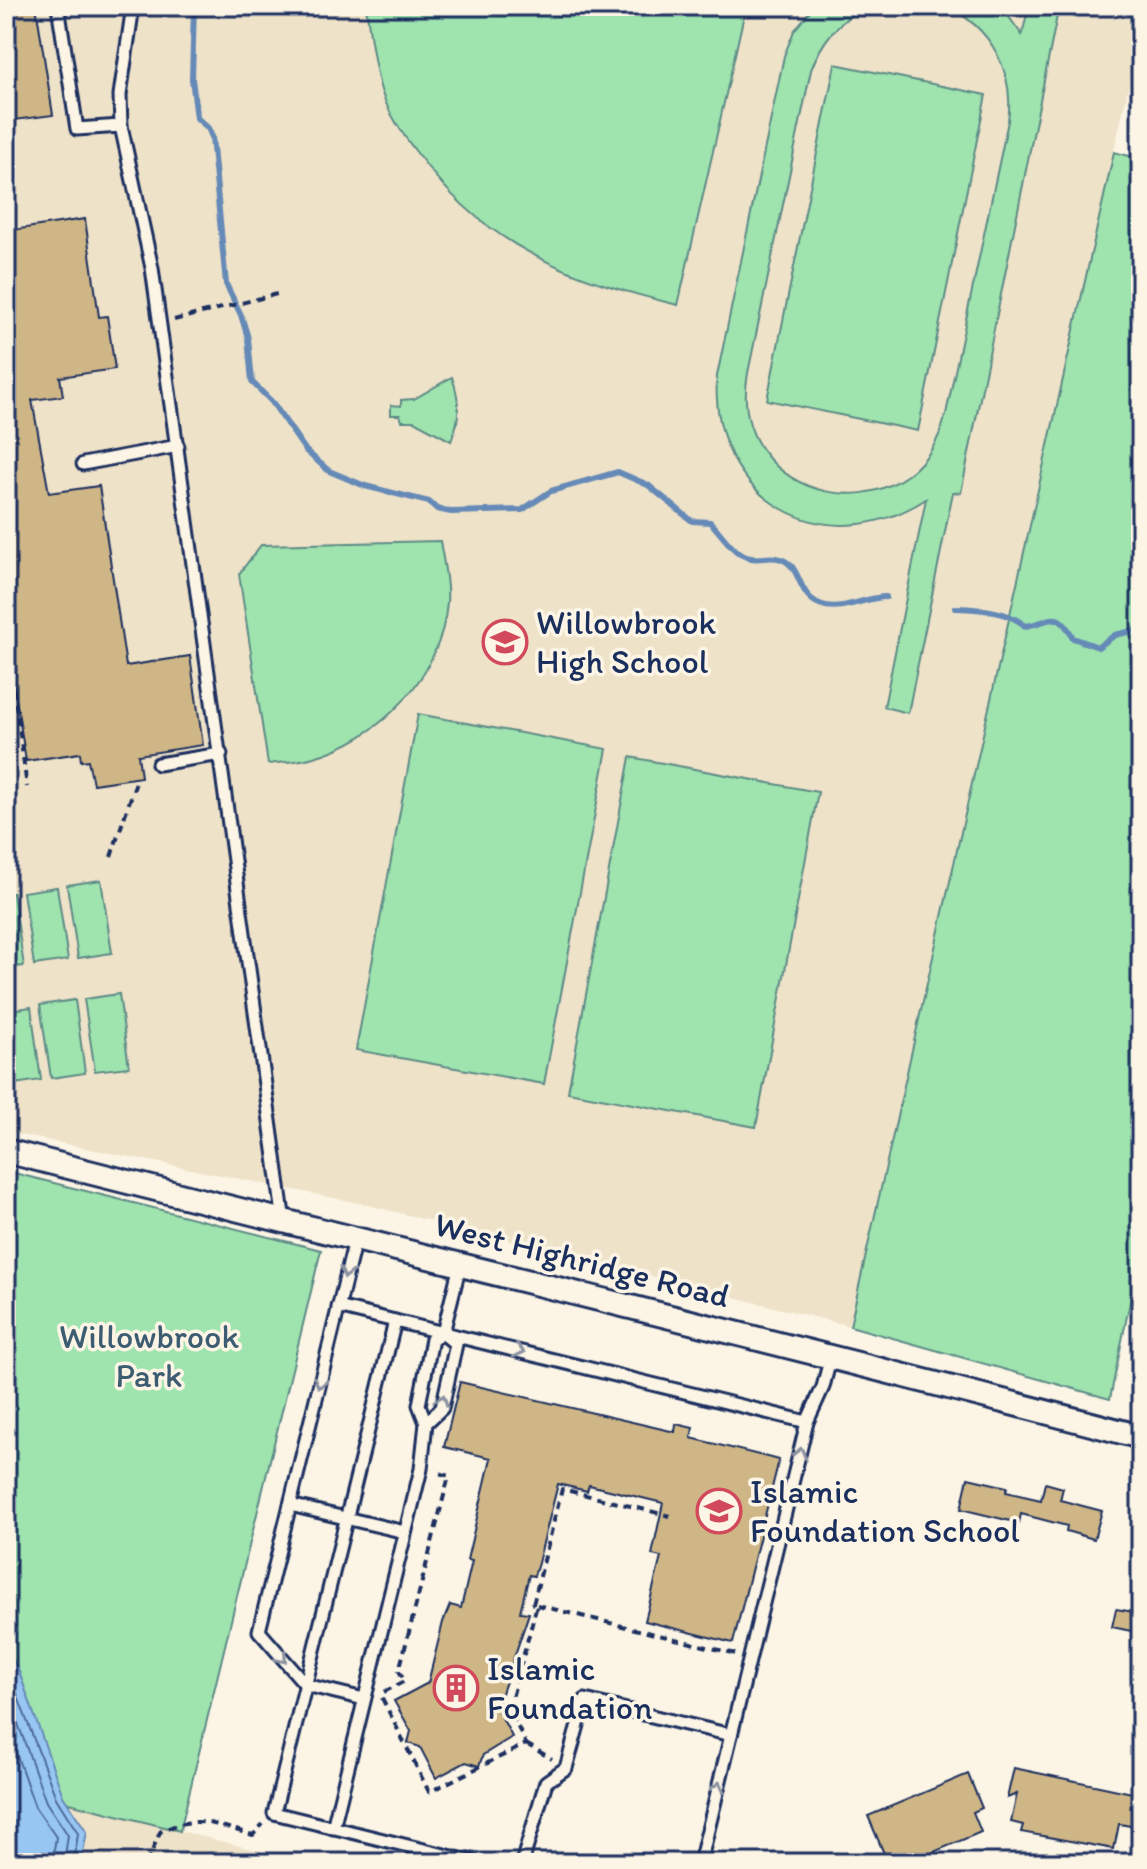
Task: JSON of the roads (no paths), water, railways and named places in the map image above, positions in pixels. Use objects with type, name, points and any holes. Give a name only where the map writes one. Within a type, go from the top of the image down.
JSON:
[{"type":"street","name":"West Highridge Road","points":[[6,1151],[832,1356],[1141,1437]]},
{"type":"lane","points":[[58,6],[77,129],[121,126]]},
{"type":"lane","points":[[133,6],[120,95],[121,126],[152,268],[284,1222]]},
{"type":"lane","points":[[83,464],[178,446]]},
{"type":"lane","points":[[158,764],[221,754]]},
{"type":"lane","points":[[355,1240],[259,1631],[306,1685],[364,1699]]},
{"type":"lane","points":[[333,1828],[421,1469],[426,1423],[419,1405],[432,1339],[443,1333],[460,1265]]},
{"type":"lane","points":[[338,1307],[807,1422]]},
{"type":"lane","points":[[395,1321],[274,1813],[477,1863]]},
{"type":"lane","points":[[426,1423],[442,1408],[456,1344],[443,1333]]},
{"type":"lane","points":[[700,1863],[807,1422],[823,1387],[832,1356]]},
{"type":"lane","points":[[290,1505],[405,1532]]},
{"type":"lane","points":[[522,1863],[546,1782],[566,1768],[585,1700],[731,1735]]},
{"type":"water","points":[[6,1648],[18,1669],[63,1796],[87,1832],[81,1863],[6,1863]]},
{"type":"waterway","points":[[194,6],[192,79],[197,118],[208,128],[212,137],[226,284],[248,338],[252,382],[272,402],[306,451],[329,471],[365,486],[429,502],[437,509],[451,512],[522,510],[551,491],[618,472],[648,485],[692,521],[710,522],[734,549],[745,556],[777,558],[788,563],[809,597],[816,602],[833,607],[886,597]]},
{"type":"waterway","points":[[955,608],[1001,614],[1025,626],[1058,619],[1073,638],[1098,647],[1115,635],[1141,629]]},
{"type":"place","name":"Willowbrook High School","points":[[505,642]]},
{"type":"place","name":"Islamic Foundation School","points":[[719,1511]]},
{"type":"place","name":"Islamic Foundation","points":[[456,1688]]},
{"type":"park label","name":"Willowbrook Park","points":[[149,1356]]}]
